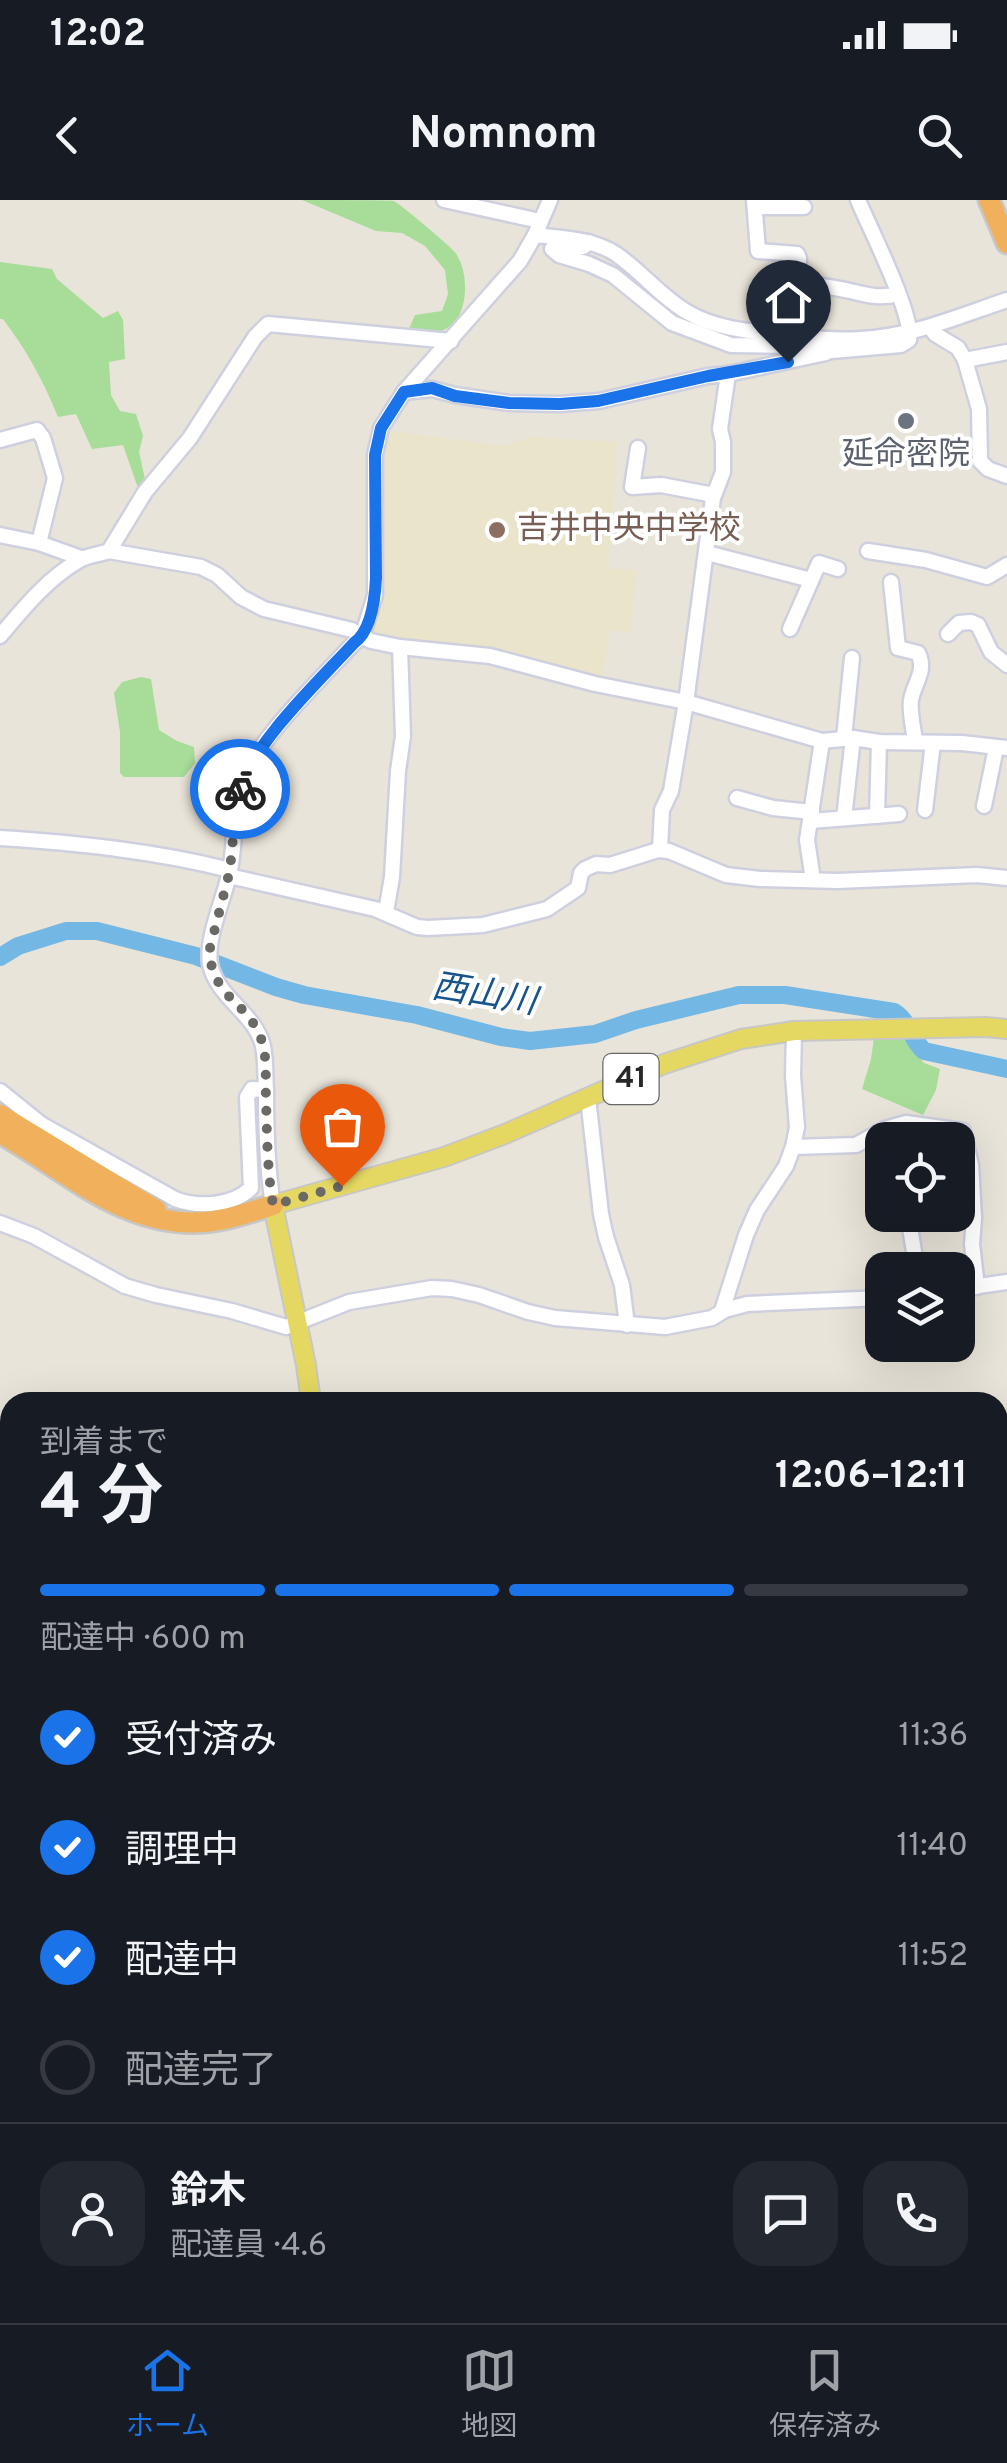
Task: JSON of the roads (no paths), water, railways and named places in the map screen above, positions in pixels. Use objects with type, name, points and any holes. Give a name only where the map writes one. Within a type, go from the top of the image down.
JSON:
[{"type":"highway","points":[[998,212],[1007,243]]},
{"type":"highway","points":[[0,1115],[154,1209],[194,1222]]},
{"type":"highway","points":[[2,1135],[118,1206],[149,1217],[194,1222],[273,1205]]},
{"type":"main road","name":"41","points":[[273,1205],[444,1157],[697,1052],[741,1039],[794,1031],[1007,1029]]},
{"type":"main road","points":[[273,1205],[310,1392]]},
{"type":"street","points":[[444,200],[589,242],[614,253],[690,314],[744,331],[860,340],[930,326],[1007,300]]},
{"type":"street","points":[[273,1205],[266,1072],[260,1036],[224,992],[210,959],[230,873],[241,784],[272,734],[362,637],[375,595],[374,469],[381,428],[404,392],[520,262],[550,200]]},
{"type":"street","points":[[404,392],[432,388],[455,396],[509,403],[598,401],[832,351],[901,345],[909,340],[911,331],[858,200]]},
{"type":"street","points":[[804,206],[754,203],[758,252],[797,254],[798,278],[802,283],[872,297],[898,294]]},
{"type":"street","points":[[589,242],[583,248],[559,244],[552,249],[558,255],[613,274],[663,316],[690,331],[730,345],[832,351]]},
{"type":"street","points":[[109,551],[145,492],[190,438],[255,337],[268,324],[451,340]]},
{"type":"street","points":[[930,326],[935,334],[958,348],[965,360],[978,409],[980,461],[988,469],[1007,476]]},
{"type":"street","points":[[965,360],[1007,352]]},
{"type":"street","points":[[660,850],[662,810],[671,791],[686,702],[714,495],[723,472],[720,429],[728,374]]},
{"type":"street","points":[[0,440],[37,430],[43,438],[55,478],[39,543]]},
{"type":"street","points":[[638,448],[632,488],[661,485],[714,495]]},
{"type":"street","points":[[0,535],[81,558]]},
{"type":"street","points":[[868,550],[926,560],[987,577],[1007,565]]},
{"type":"street","points":[[0,636],[51,581],[81,558],[109,551],[201,567],[264,609],[352,630],[362,637],[400,647],[490,656],[595,684],[686,702],[822,741],[848,738],[1002,748],[984,806]]},
{"type":"street","points":[[707,553],[811,580]]},
{"type":"street","points":[[790,629],[818,563],[838,568]]},
{"type":"street","points":[[891,582],[898,648],[918,653],[922,658],[910,701],[915,742]]},
{"type":"street","points":[[948,634],[959,623],[978,625],[992,652],[1007,665]]},
{"type":"street","points":[[386,912],[403,736],[400,647]]},
{"type":"street","points":[[844,818],[852,658]]},
{"type":"street","points":[[813,880],[807,840],[822,741]]},
{"type":"street","points":[[877,816],[880,742]]},
{"type":"street","points":[[925,810],[932,743]]},
{"type":"street","points":[[737,798],[811,816],[899,814]]},
{"type":"street","points":[[0,838],[68,842],[192,860],[386,912],[428,928],[484,924],[547,909],[578,888],[584,869],[596,864],[610,866],[660,850],[726,875],[760,879],[978,875],[1007,878]]},
{"type":"street","points":[[722,1311],[746,1235],[793,1147],[797,1127],[794,1031]]},
{"type":"street","points":[[0,1091],[42,1124],[174,1200],[190,1205],[239,1198],[250,1188],[247,1097],[252,1089],[266,1090]]},
{"type":"street","points":[[588,1098],[600,1214],[622,1285],[627,1325]]},
{"type":"street","points":[[793,1147],[856,1146],[865,1141]]},
{"type":"street","points":[[0,1223],[34,1236],[126,1286],[286,1328],[349,1302],[432,1288],[478,1295],[556,1318],[664,1328],[712,1318],[748,1304],[865,1299]]},
{"type":"street","points":[[973,1232],[978,1286]]},
{"type":"street","points":[[975,1287],[1007,1282]]},
{"type":"waterway","name":"西山川","points":[[0,957],[18,946],[66,931],[97,931],[196,956],[304,995],[530,1041],[595,1034],[739,995],[785,995],[894,1012],[924,1051],[1007,1069]]},
{"type":"place","name":"延命密院","points":[[906,421]]},
{"type":"place","name":"吉井中央中学校","points":[[497,530]]}]
